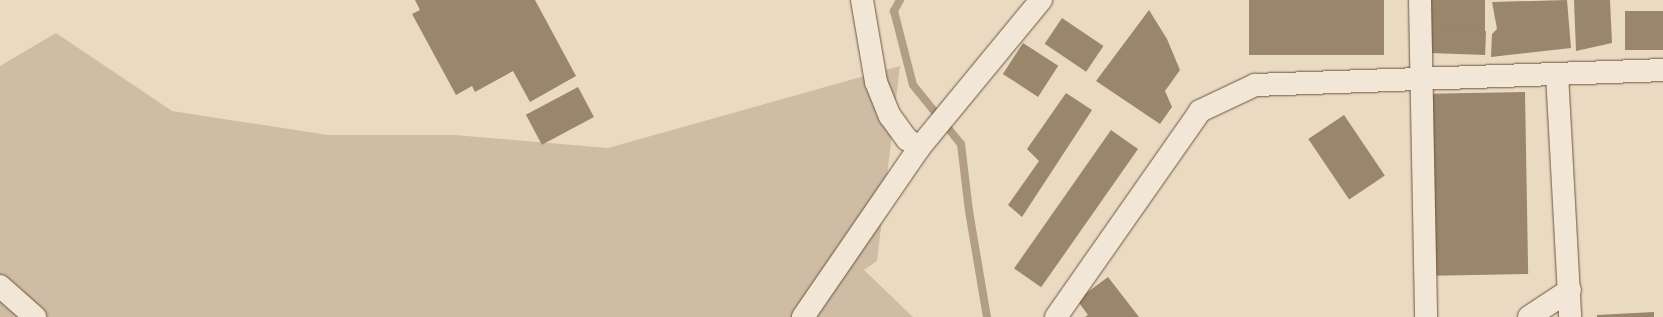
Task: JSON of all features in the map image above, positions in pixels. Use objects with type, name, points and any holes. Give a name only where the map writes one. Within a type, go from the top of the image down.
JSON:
[{"type":"street","points":[[862,0],[876,82],[890,116],[907,139],[919,148]]},
{"type":"street","points":[[803,317],[919,148],[1041,0]]},
{"type":"street","points":[[1420,0],[1426,317]]},
{"type":"street","points":[[1056,317],[1200,111],[1255,85],[1663,70]]},
{"type":"street","points":[[1557,74],[1570,290],[1570,317]]},
{"type":"street","points":[[0,286],[35,317]]},
{"type":"street","points":[[1529,317],[1570,290]]},
{"type":"shaded area","points":[[56,33],[172,111],[328,135],[455,135],[608,148],[900,66],[877,261],[864,270],[913,317],[0,317],[0,66]]},
{"type":"building","points":[[415,0],[535,0],[576,76],[530,102],[513,71],[475,92],[472,86],[456,95],[412,14],[420,10]]},
{"type":"building","points":[[1249,0],[1384,0],[1384,55],[1249,55]]},
{"type":"building","points":[[1427,0],[1485,0],[1485,31],[1427,31]]},
{"type":"building","points":[[1567,0],[1571,48],[1491,57],[1492,34],[1497,29],[1492,2]]},
{"type":"building","points":[[1574,0],[1610,0],[1612,43],[1576,51]]},
{"type":"building","points":[[1149,10],[1167,39],[1180,70],[1165,91],[1172,107],[1160,124],[1096,81]]},
{"type":"building","points":[[1625,11],[1663,11],[1663,50],[1625,50]]},
{"type":"building","points":[[1062,18],[1103,46],[1086,72],[1045,44]]},
{"type":"building","points":[[1424,29],[1486,31],[1485,55],[1423,53]]},
{"type":"building","points":[[1023,43],[1058,66],[1038,97],[1003,74]]},
{"type":"building","points":[[578,87],[594,117],[542,145],[526,115]]},
{"type":"building","points":[[1525,92],[1528,274],[1433,276],[1430,94]]},
{"type":"building","points":[[1066,93],[1092,110],[1022,217],[1008,205],[1039,161],[1027,149]]},
{"type":"building","points":[[1344,115],[1385,176],[1349,200],[1308,139]]},
{"type":"building","points":[[1111,130],[1138,149],[1041,287],[1014,268]]},
{"type":"building","points":[[1108,277],[1139,317],[1085,317],[1088,315],[1077,300]]},
{"type":"building","points":[[1654,312],[1654,317],[1597,317],[1597,315]]},
{"type":"waterway","points":[[900,0],[894,11],[913,85],[961,144],[969,211],[987,317]]}]
